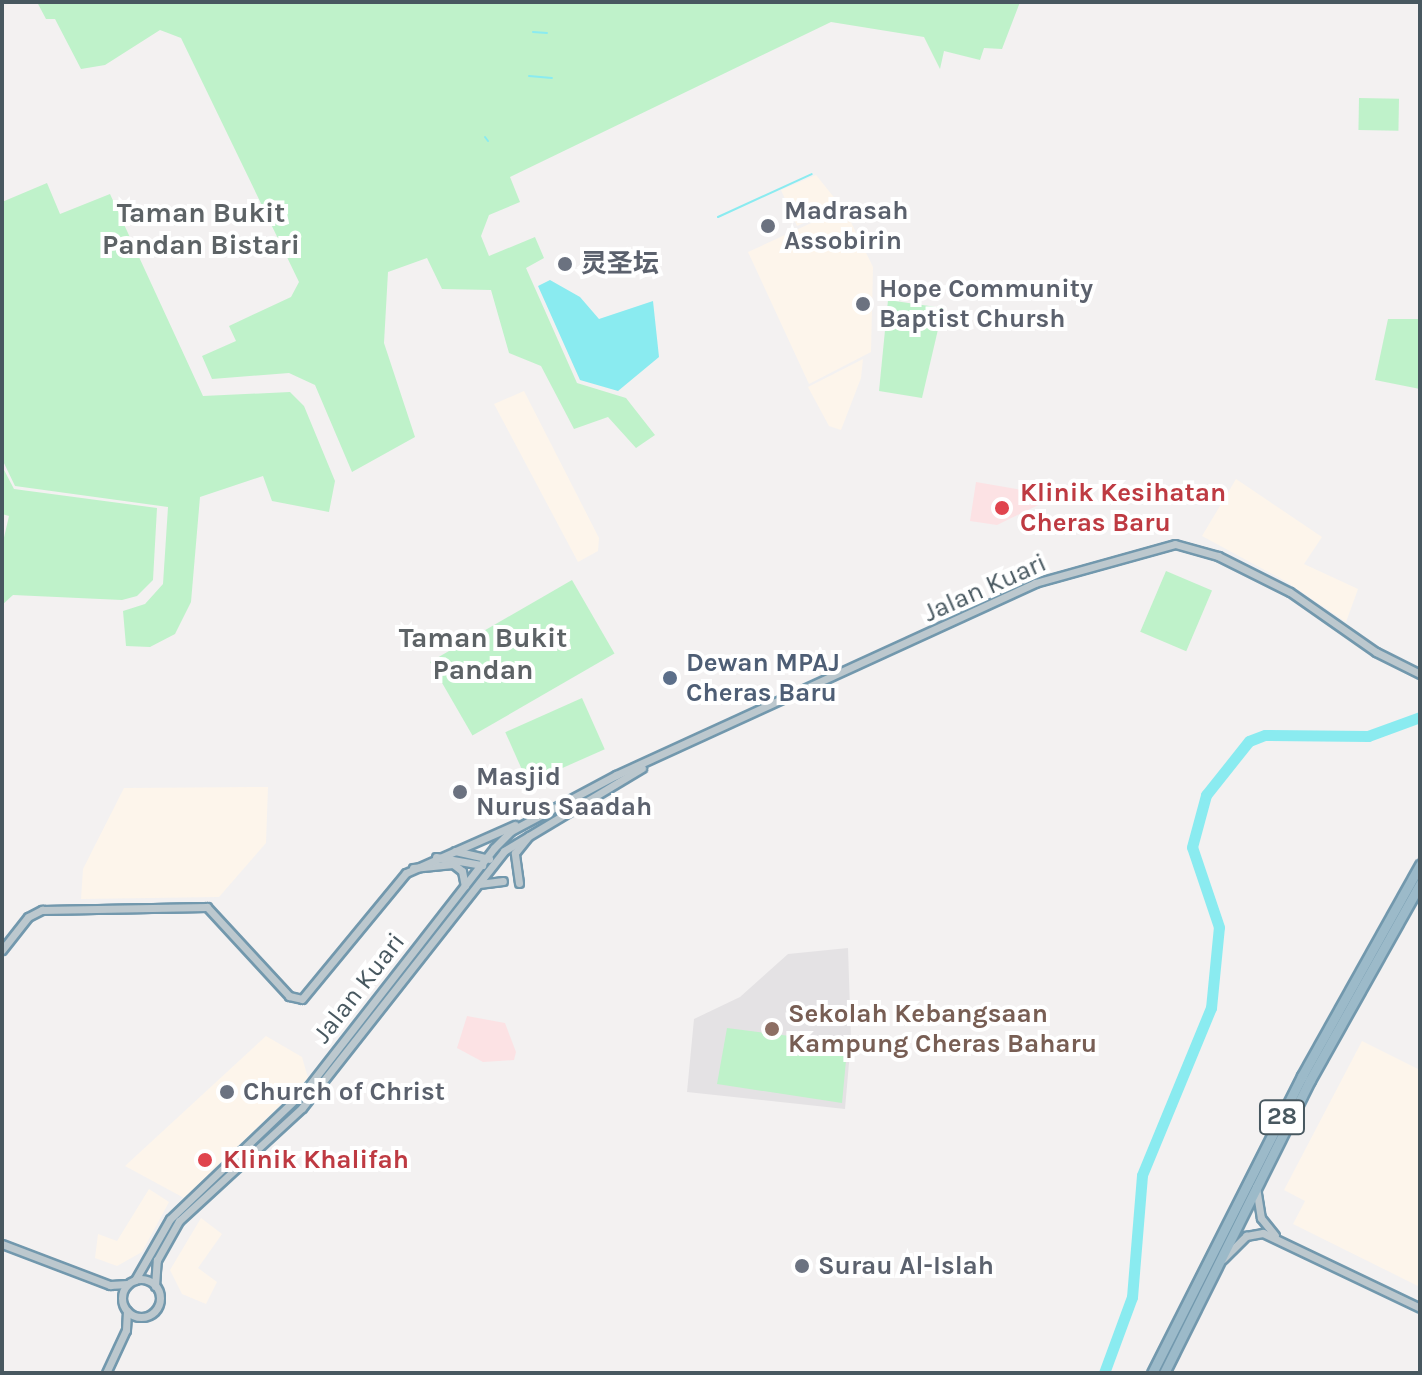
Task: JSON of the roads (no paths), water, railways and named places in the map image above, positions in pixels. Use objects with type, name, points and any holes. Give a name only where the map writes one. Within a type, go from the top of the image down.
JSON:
[{"type":"highway","name":"28","points":[[1152,1373],[1302,1076],[1420,865]]},
{"type":"highway","name":"28","points":[[1164,1373],[1256,1187],[1420,887]]},
{"type":"street","name":"Jalan Kuari","points":[[131,1282],[170,1219],[308,1087],[483,860],[525,823],[650,762],[1035,583],[1175,544],[1218,556],[1290,592],[1376,652],[1420,674]]},
{"type":"street","name":"Jalan Kuari","points":[[155,1286],[157,1260],[179,1221],[302,1108],[492,866],[536,828],[650,762]]},
{"type":"street","points":[[2,950],[35,913],[207,907],[289,996],[302,999],[413,868],[525,823]]},
{"type":"street","points":[[519,883],[515,853],[536,828]]},
{"type":"street","points":[[449,851],[483,860],[492,866]]},
{"type":"street","points":[[434,857],[483,860]]},
{"type":"street","points":[[413,868],[453,864],[462,871],[465,886]]},
{"type":"street","points":[[478,884],[503,881]]},
{"type":"street","points":[[2,957],[35,913]]},
{"type":"street","points":[[1256,1187],[1261,1218],[1277,1237],[1420,1308]]},
{"type":"street","points":[[1217,1267],[1246,1236],[1277,1237]]},
{"type":"street","points":[[2,1244],[110,1285],[131,1282],[155,1286],[157,1307],[126,1330]]},
{"type":"street","points":[[122,1302],[131,1282]]},
{"type":"street","points":[[106,1373],[126,1330],[127,1311],[110,1285]]},
{"type":"street","points":[[127,1311],[141,1317]]},
{"type":"water","points":[[550,280],[580,297],[599,319],[653,301],[659,357],[618,391],[580,380],[538,286]]},
{"type":"waterway","points":[[533,32],[547,33]]},
{"type":"waterway","points":[[529,76],[552,78]]},
{"type":"waterway","points":[[485,137],[488,141]]},
{"type":"waterway","points":[[718,217],[812,174]]},
{"type":"waterway","points":[[1104,1373],[1132,1297],[1142,1175],[1211,1008],[1219,927],[1192,847],[1206,795],[1249,741],[1265,735],[1368,736],[1420,717]]},
{"type":"place","name":"Madrasah Assobirin","points":[[768,226]]},
{"type":"place","name":"灵圣坛","points":[[565,264]]},
{"type":"place","name":"Hope Community Baptist Chursh","points":[[863,304]]},
{"type":"place","name":"Klinik Kesihatan Cheras Baru","points":[[1002,508]]},
{"type":"place","name":"Dewan MPAJ Cheras Baru","points":[[670,678]]},
{"type":"place","name":"Masjid Nurus Saadah","points":[[460,792]]},
{"type":"place","name":"Sekolah Kebangsaan Kampung Cheras Baharu","points":[[772,1029]]},
{"type":"place","name":"Church of Christ","points":[[227,1092]]},
{"type":"place","name":"Klinik Khalifah","points":[[205,1160]]},
{"type":"place","name":"Surau Al-Islah","points":[[802,1266]]},
{"type":"district","name":"Taman Bukit Pandan Bistari","points":[[201,229]]},
{"type":"district","name":"Taman Bukit Pandan","points":[[483,654]]}]
